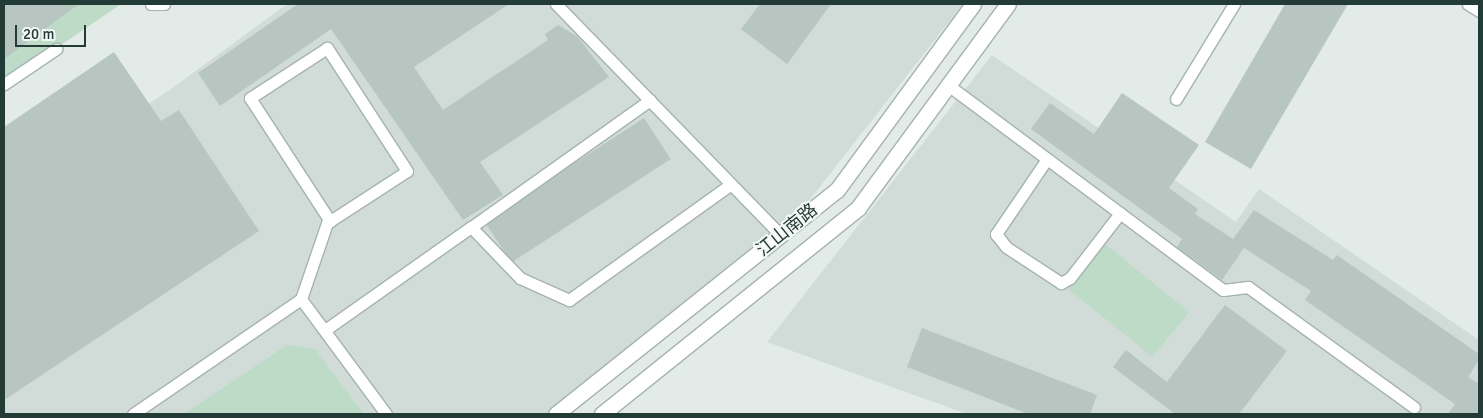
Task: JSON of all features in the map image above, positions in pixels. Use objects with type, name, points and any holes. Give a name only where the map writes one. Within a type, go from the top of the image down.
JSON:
[{"type":"street","name":"江山南路","points":[[556,414],[837,190],[973,4]]},
{"type":"street","name":"江山南路","points":[[602,414],[858,208],[1008,4]]},
{"type":"lane","points":[[151,4],[164,4]]},
{"type":"lane","points":[[556,4],[781,235]]},
{"type":"lane","points":[[1176,99],[1234,4]]},
{"type":"lane","points":[[1468,4],[1479,11]]},
{"type":"lane","points":[[133,414],[301,299],[330,221],[407,172],[328,48],[250,98],[330,221]]},
{"type":"lane","points":[[4,84],[56,49]]},
{"type":"lane","points":[[948,85],[1223,290],[1248,287],[1414,407]]},
{"type":"lane","points":[[325,330],[650,100]]},
{"type":"lane","points":[[1047,159],[996,234],[1006,247],[1061,283],[1070,278],[1120,213]]},
{"type":"lane","points":[[471,227],[520,278],[569,300],[731,184]]},
{"type":"lane","points":[[301,299],[386,414]]},
{"type":"shaded area","points":[[287,4],[963,4],[804,207],[547,414],[4,414],[4,200],[171,89]]},
{"type":"shaded area","points":[[992,55],[1236,222],[1259,189],[1479,340],[1479,414],[967,414],[767,342]]},
{"type":"green space","points":[[4,4],[121,4],[4,84]]},
{"type":"green space","points":[[1105,244],[1189,312],[1152,357],[1068,289]]},
{"type":"green space","points":[[287,345],[315,349],[364,414],[184,414]]},
{"type":"building","points":[[4,4],[79,4],[4,59]]},
{"type":"building","points":[[298,4],[509,4],[414,67],[443,110],[548,40],[545,34],[558,25],[577,36],[609,77],[480,162],[503,195],[463,220],[331,29],[220,106],[198,73]]},
{"type":"building","points":[[760,4],[831,4],[787,64],[741,29]]},
{"type":"building","points":[[1285,4],[1348,4],[1251,169],[1205,142]]},
{"type":"building","points":[[114,52],[161,121],[179,110],[259,231],[4,400],[4,127]]},
{"type":"building","points":[[1122,93],[1199,145],[1169,188],[1198,209],[1195,214],[1233,239],[1254,210],[1333,260],[1337,255],[1479,354],[1479,360],[1468,377],[1479,384],[1479,414],[1448,414],[1455,404],[1305,300],[1311,291],[1244,248],[1222,280],[1177,247],[1182,239],[1031,129],[1050,103],[1094,134]]},
{"type":"building","points":[[644,118],[671,159],[511,263],[485,221]]},
{"type":"building","points":[[1225,305],[1287,351],[1239,414],[1175,414],[1113,367],[1126,350],[1167,382]]},
{"type":"building","points":[[922,328],[1097,395],[1090,414],[1028,414],[907,367]]}]
